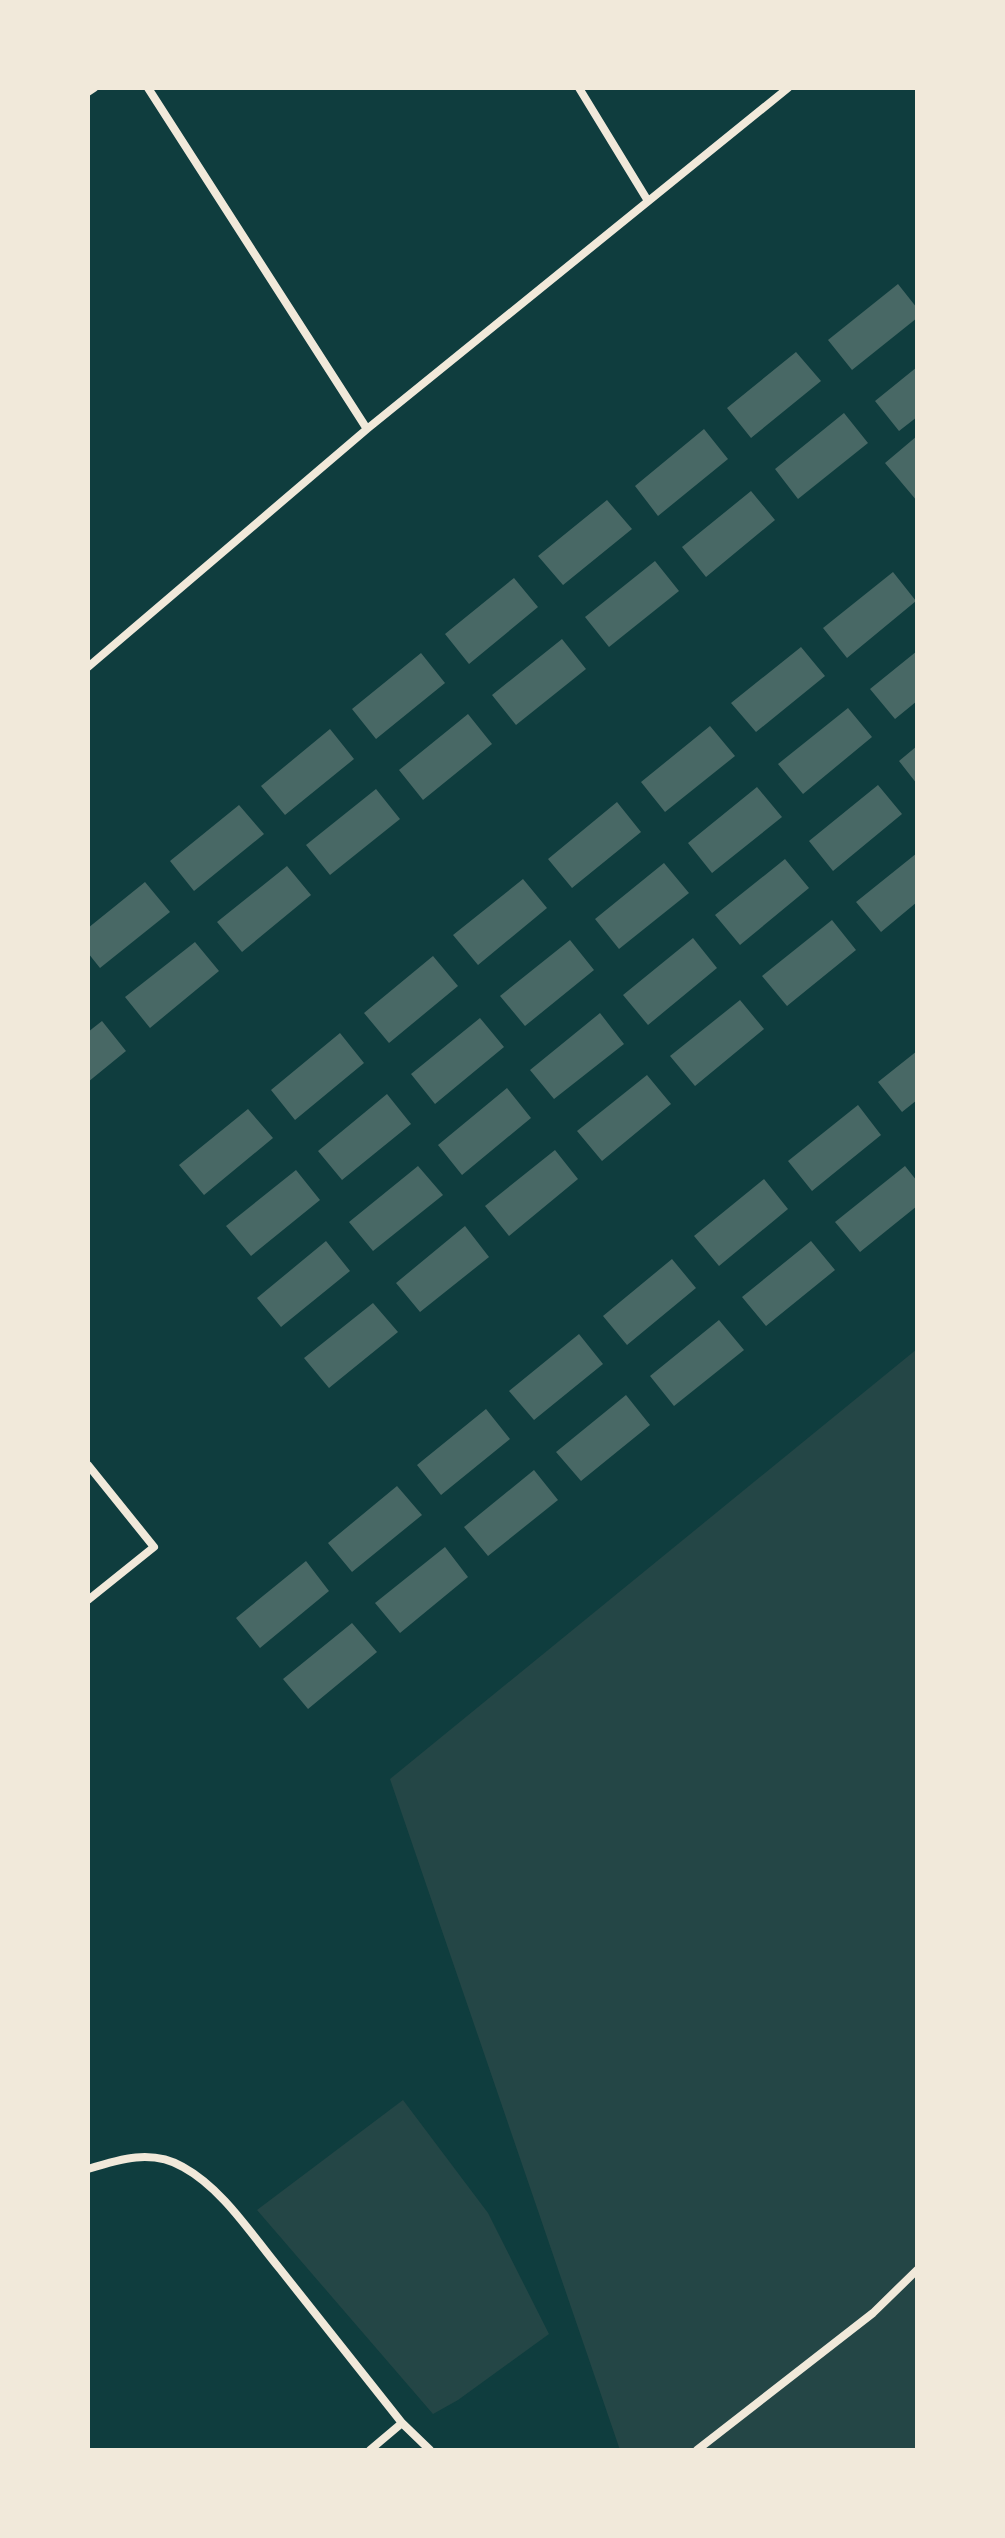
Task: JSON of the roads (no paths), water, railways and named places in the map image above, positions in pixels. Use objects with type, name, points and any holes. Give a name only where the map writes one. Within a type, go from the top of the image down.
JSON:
[{"type":"street","points":[[88,92],[94,88]]},
{"type":"street","points":[[148,88],[367,429]]},
{"type":"street","points":[[579,88],[648,201]]},
{"type":"street","points":[[88,667],[367,429],[788,88]]},
{"type":"street","points":[[88,1465],[154,1547],[88,1600]]},
{"type":"street","points":[[88,2169],[144,2155],[181,2165],[212,2188],[402,2423],[430,2450]]},
{"type":"street","points":[[697,2450],[873,2313],[917,2270]]},
{"type":"street","points":[[370,2450],[402,2423]]}]
